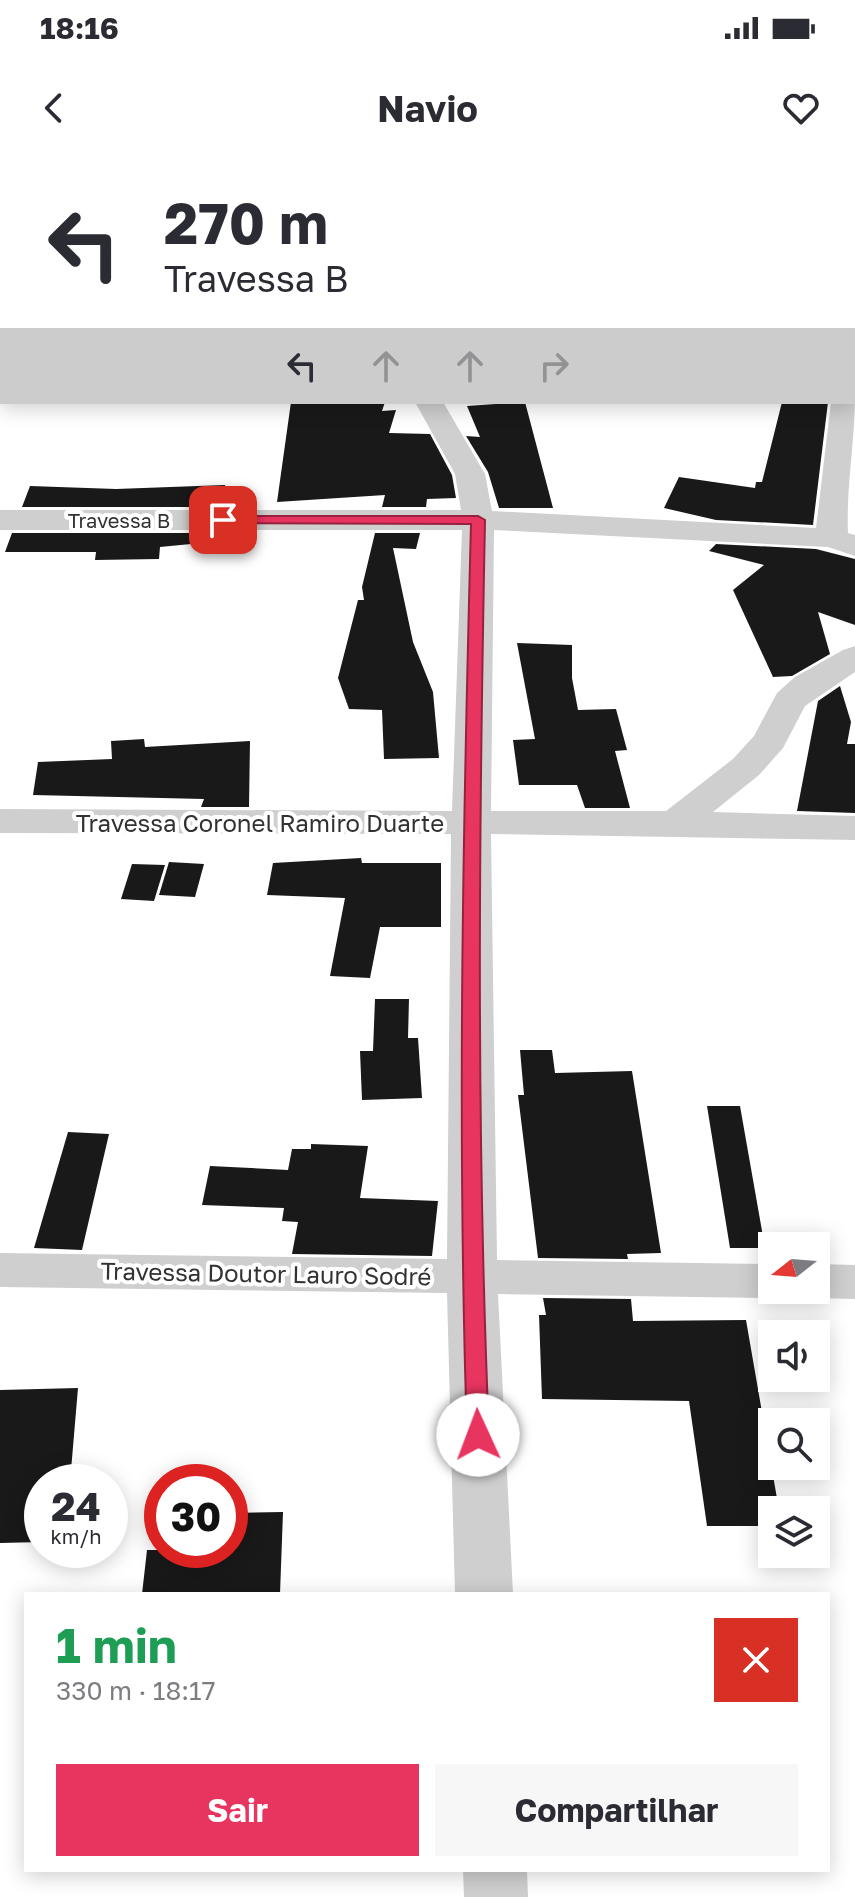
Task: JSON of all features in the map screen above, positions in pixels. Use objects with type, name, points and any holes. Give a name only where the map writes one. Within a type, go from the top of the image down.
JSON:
[{"type":"street","points":[[430,404],[470,474],[478,520],[471,823],[472,1276],[484,1592]]},
{"type":"street","points":[[843,542],[831,508],[845,404]]},
{"type":"street","name":"Travessa B","points":[[0,520],[478,520],[843,542]]},
{"type":"street","points":[[675,823],[746,767],[770,740],[790,701],[808,685],[855,657]]},
{"type":"street","name":"Travessa Coronel Ramiro Duarte","points":[[0,821],[675,823],[855,828]]},
{"type":"street","name":"Travessa Doutor Lauro Sodré","points":[[0,1270],[758,1281]]},
{"type":"street","points":[[830,1281],[855,1282]]},
{"type":"street","points":[[495,1872],[496,1897]]},
{"type":"building","points":[[291,404],[384,404],[382,411],[396,410],[389,433],[430,434],[452,475],[456,498],[427,499],[426,507],[382,507],[385,495],[277,502]]},
{"type":"building","points":[[526,404],[553,508],[499,508],[488,472],[466,436],[480,437],[467,406]]},
{"type":"building","points":[[782,404],[828,404],[813,525],[716,520],[664,508],[679,477],[755,488],[756,482],[762,482]]},
{"type":"building","points":[[225,485],[228,507],[22,507],[30,486],[116,489]]},
{"type":"building","points":[[12,533],[231,533],[232,540],[160,547],[159,559],[95,560],[96,552],[5,552]]},
{"type":"building","points":[[375,533],[420,533],[416,549],[393,548],[413,642],[433,692],[439,758],[384,759],[382,710],[349,709],[338,678],[358,600],[364,600],[362,587]]},
{"type":"building","points":[[716,544],[816,549],[855,559],[855,625],[818,612],[830,654],[792,676],[773,677],[733,590],[764,565],[709,551]]},
{"type":"building","points":[[517,643],[572,645],[572,678],[578,710],[616,709],[627,750],[615,751],[630,808],[585,808],[577,785],[519,785],[513,740],[535,739]]},
{"type":"building","points":[[840,686],[851,722],[847,744],[855,744],[855,813],[797,811],[818,701]]},
{"type":"building","points":[[144,739],[145,747],[250,741],[249,807],[201,807],[204,799],[33,795],[38,762],[112,759],[111,741]]},
{"type":"building","points":[[361,858],[362,863],[441,863],[441,927],[380,927],[370,978],[330,976],[345,898],[267,895],[273,863]]},
{"type":"building","points":[[169,862],[204,864],[195,897],[159,895]]},
{"type":"building","points":[[132,864],[165,865],[154,901],[121,899]]},
{"type":"building","points":[[375,999],[409,999],[408,1038],[418,1038],[422,1098],[362,1100],[360,1051],[373,1051]]},
{"type":"building","points":[[520,1050],[552,1050],[555,1073],[632,1071],[661,1253],[627,1254],[628,1259],[538,1258],[518,1095],[524,1095]]},
{"type":"building","points":[[707,1106],[740,1106],[762,1232],[758,1232],[758,1248],[730,1248]]},
{"type":"building","points":[[68,1132],[109,1134],[82,1250],[34,1248]]},
{"type":"building","points":[[311,1144],[368,1146],[360,1198],[438,1201],[432,1256],[292,1254],[298,1222],[282,1221],[284,1208],[202,1205],[210,1166],[288,1170],[292,1149],[311,1149]]},
{"type":"building","points":[[543,1298],[631,1299],[633,1321],[746,1320],[761,1408],[758,1408],[758,1480],[774,1480],[777,1496],[758,1496],[758,1526],[707,1526],[689,1401],[542,1399],[539,1315],[546,1315]]},
{"type":"building","points":[[78,1388],[72,1464],[24,1464],[24,1542],[0,1543],[0,1390]]},
{"type":"building","points":[[283,1512],[280,1592],[142,1592],[145,1568],[248,1568],[248,1513]]},
{"type":"route","points":[[223,520],[478,520],[471,823],[472,1276],[478,1435]]}]
